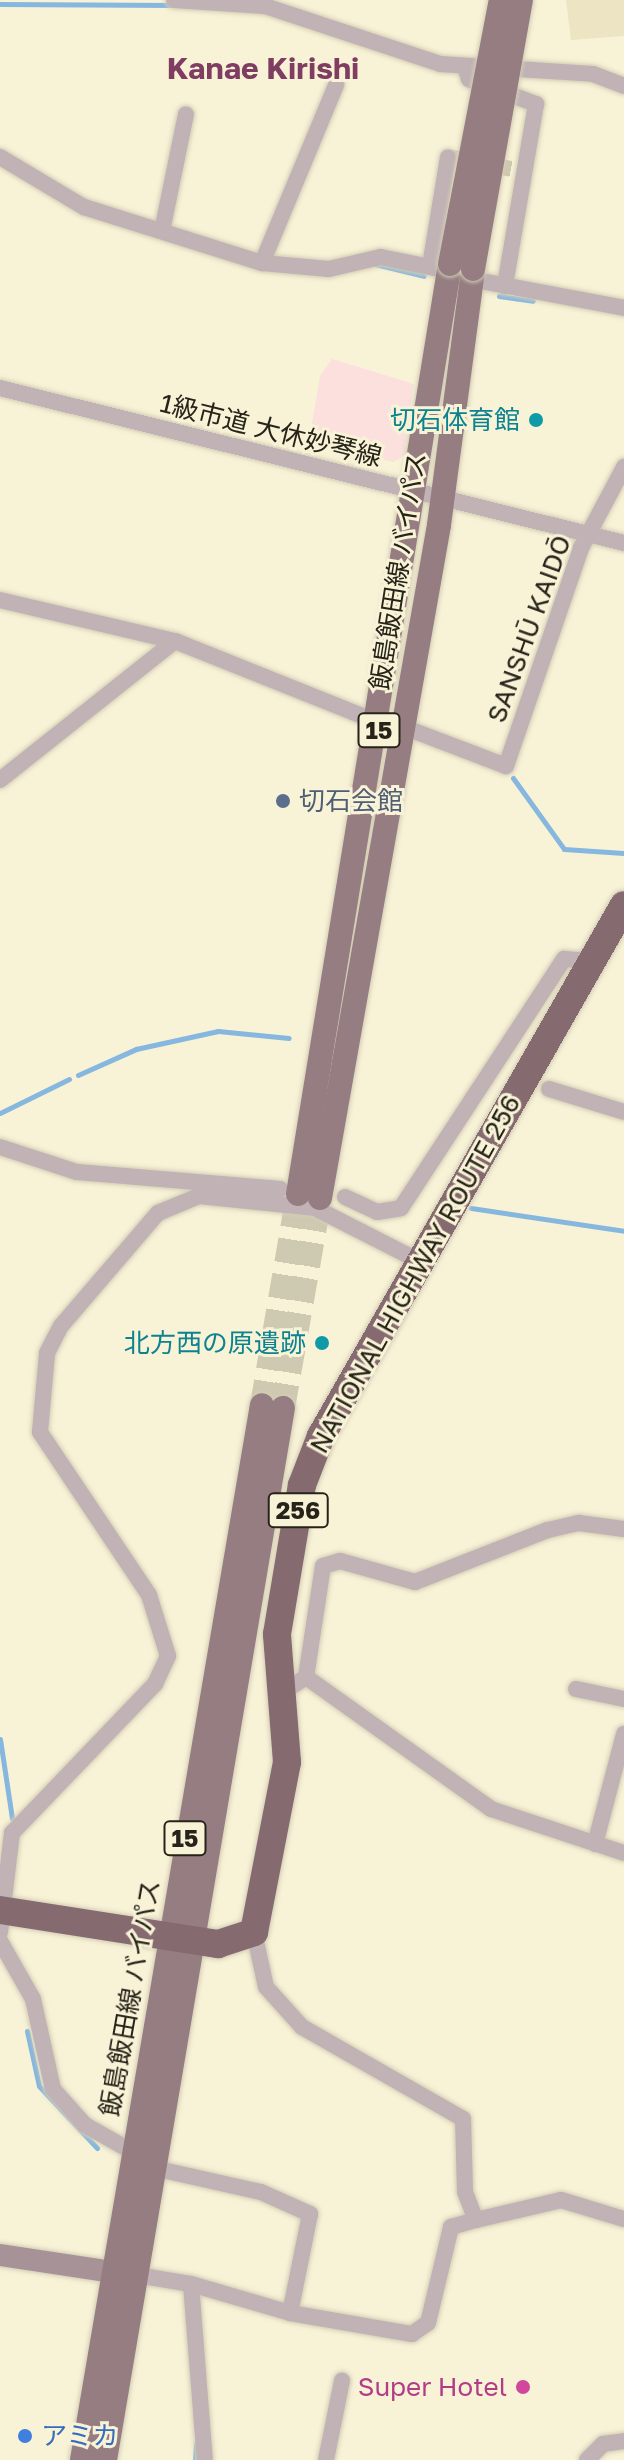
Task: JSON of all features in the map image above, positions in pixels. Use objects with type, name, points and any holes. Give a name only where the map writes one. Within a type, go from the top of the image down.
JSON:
[{"type":"highway","name":"NATIONAL HIGHWAY ROUTE 256","points":[[254,1932],[287,1762],[277,1634],[302,1485],[321,1436],[624,905]]},
{"type":"highway","points":[[0,1917],[229,1944],[254,1932]]},
{"type":"main road","name":"飯島飯田線 バイパス","points":[[391,725],[416,491],[501,0]]},
{"type":"main road","name":"飯島飯田線 バイパス","points":[[299,1194],[391,725],[442,497],[455,270],[521,0]]},
{"type":"main road","name":"飯島飯田線 バイパス","points":[[105,2460],[126,2274],[272,1407]]},
{"type":"main road","name":"飯島飯田線 バイパス","points":[[82,2460],[126,2274],[133,2152],[182,1938]]},
{"type":"street","points":[[174,0],[265,6],[465,67],[580,72],[624,86]]},
{"type":"street","points":[[465,67],[469,79],[536,104],[505,286]]},
{"type":"street","points":[[262,263],[336,85]]},
{"type":"street","points":[[162,231],[186,114]]},
{"type":"street","points":[[0,157],[84,207],[262,263],[329,269],[381,257],[455,270],[505,286],[624,308]]},
{"type":"street","points":[[448,157],[455,270]]},
{"type":"street","name":"1級市道 大休妙琴線","points":[[0,388],[624,543]]},
{"type":"street","name":"SANSHŪ KAIDŌ","points":[[391,725],[506,766],[588,534],[624,467]]},
{"type":"street","points":[[0,600],[175,641],[391,725]]},
{"type":"street","points":[[0,780],[175,641]]},
{"type":"street","points":[[345,1197],[377,1212],[401,1208],[564,959],[591,961]]},
{"type":"street","points":[[549,1089],[624,1112]]},
{"type":"street","points":[[0,1147],[77,1172],[299,1194]]},
{"type":"street","points":[[0,1917],[4,1853],[12,1833],[155,1684],[168,1656],[149,1595],[47,1444],[37,1418],[47,1353],[61,1326],[111,1259],[174,1203],[233,1197],[315,1208],[419,1261]]},
{"type":"street","points":[[280,1694],[306,1677],[323,1566],[340,1561],[415,1582],[548,1530],[579,1523],[624,1529]]},
{"type":"street","points":[[306,1677],[491,1809],[624,1853]]},
{"type":"street","points":[[576,1689],[624,1699]]},
{"type":"street","points":[[595,1844],[624,1734]]},
{"type":"street","points":[[254,1932],[264,1952],[266,1987],[302,2027],[463,2119],[465,2192],[476,2220]]},
{"type":"street","points":[[0,1941],[33,1999],[53,2089],[94,2132],[133,2152]]},
{"type":"street","points":[[167,2171],[261,2192],[310,2214],[290,2313]]},
{"type":"street","points":[[0,2255],[191,2284],[290,2313],[412,2334],[428,2323],[451,2227],[561,2200],[624,2219]]},
{"type":"street","points":[[191,2284],[205,2460]]},
{"type":"street","points":[[326,2460],[342,2381]]},
{"type":"street","points":[[587,2460],[603,2444],[624,2441]]},
{"type":"shaded area","points":[[566,0],[624,0],[624,36],[571,40]]},
{"type":"shaded area","points":[[332,359],[414,384],[404,456],[393,462],[309,441],[320,376]]},
{"type":"waterway","points":[[0,4],[175,5]]},
{"type":"waterway","points":[[375,264],[424,276]]},
{"type":"waterway","points":[[499,296],[533,301]]},
{"type":"waterway","points":[[513,778],[564,849],[624,853]]},
{"type":"waterway","points":[[78,1075],[136,1049],[218,1031],[289,1038]]},
{"type":"waterway","points":[[0,1113],[69,1079]]},
{"type":"waterway","points":[[471,1208],[624,1231]]},
{"type":"waterway","points":[[0,1739],[12,1818]]},
{"type":"waterway","points":[[27,2031],[39,2086],[97,2148]]},
{"type":"waterway","points":[[195,2460],[196,2444]]},
{"type":"tunnel","points":[[448,157],[522,171]]},
{"type":"tunnel","points":[[262,1405],[298,1194]]},
{"type":"tunnel","points":[[283,1408],[320,1198]]},
{"type":"place","name":"切石体育館","points":[[536,420]]},
{"type":"place","name":"切石会館","points":[[283,801]]},
{"type":"place","name":"北方西の原遺跡","points":[[322,1343]]},
{"type":"place","name":"Super Hotel","points":[[523,2387]]},
{"type":"place","name":"アミカ","points":[[25,2436]]},
{"type":"district","name":"Kanae Kirishi","points":[[263,68]]}]
